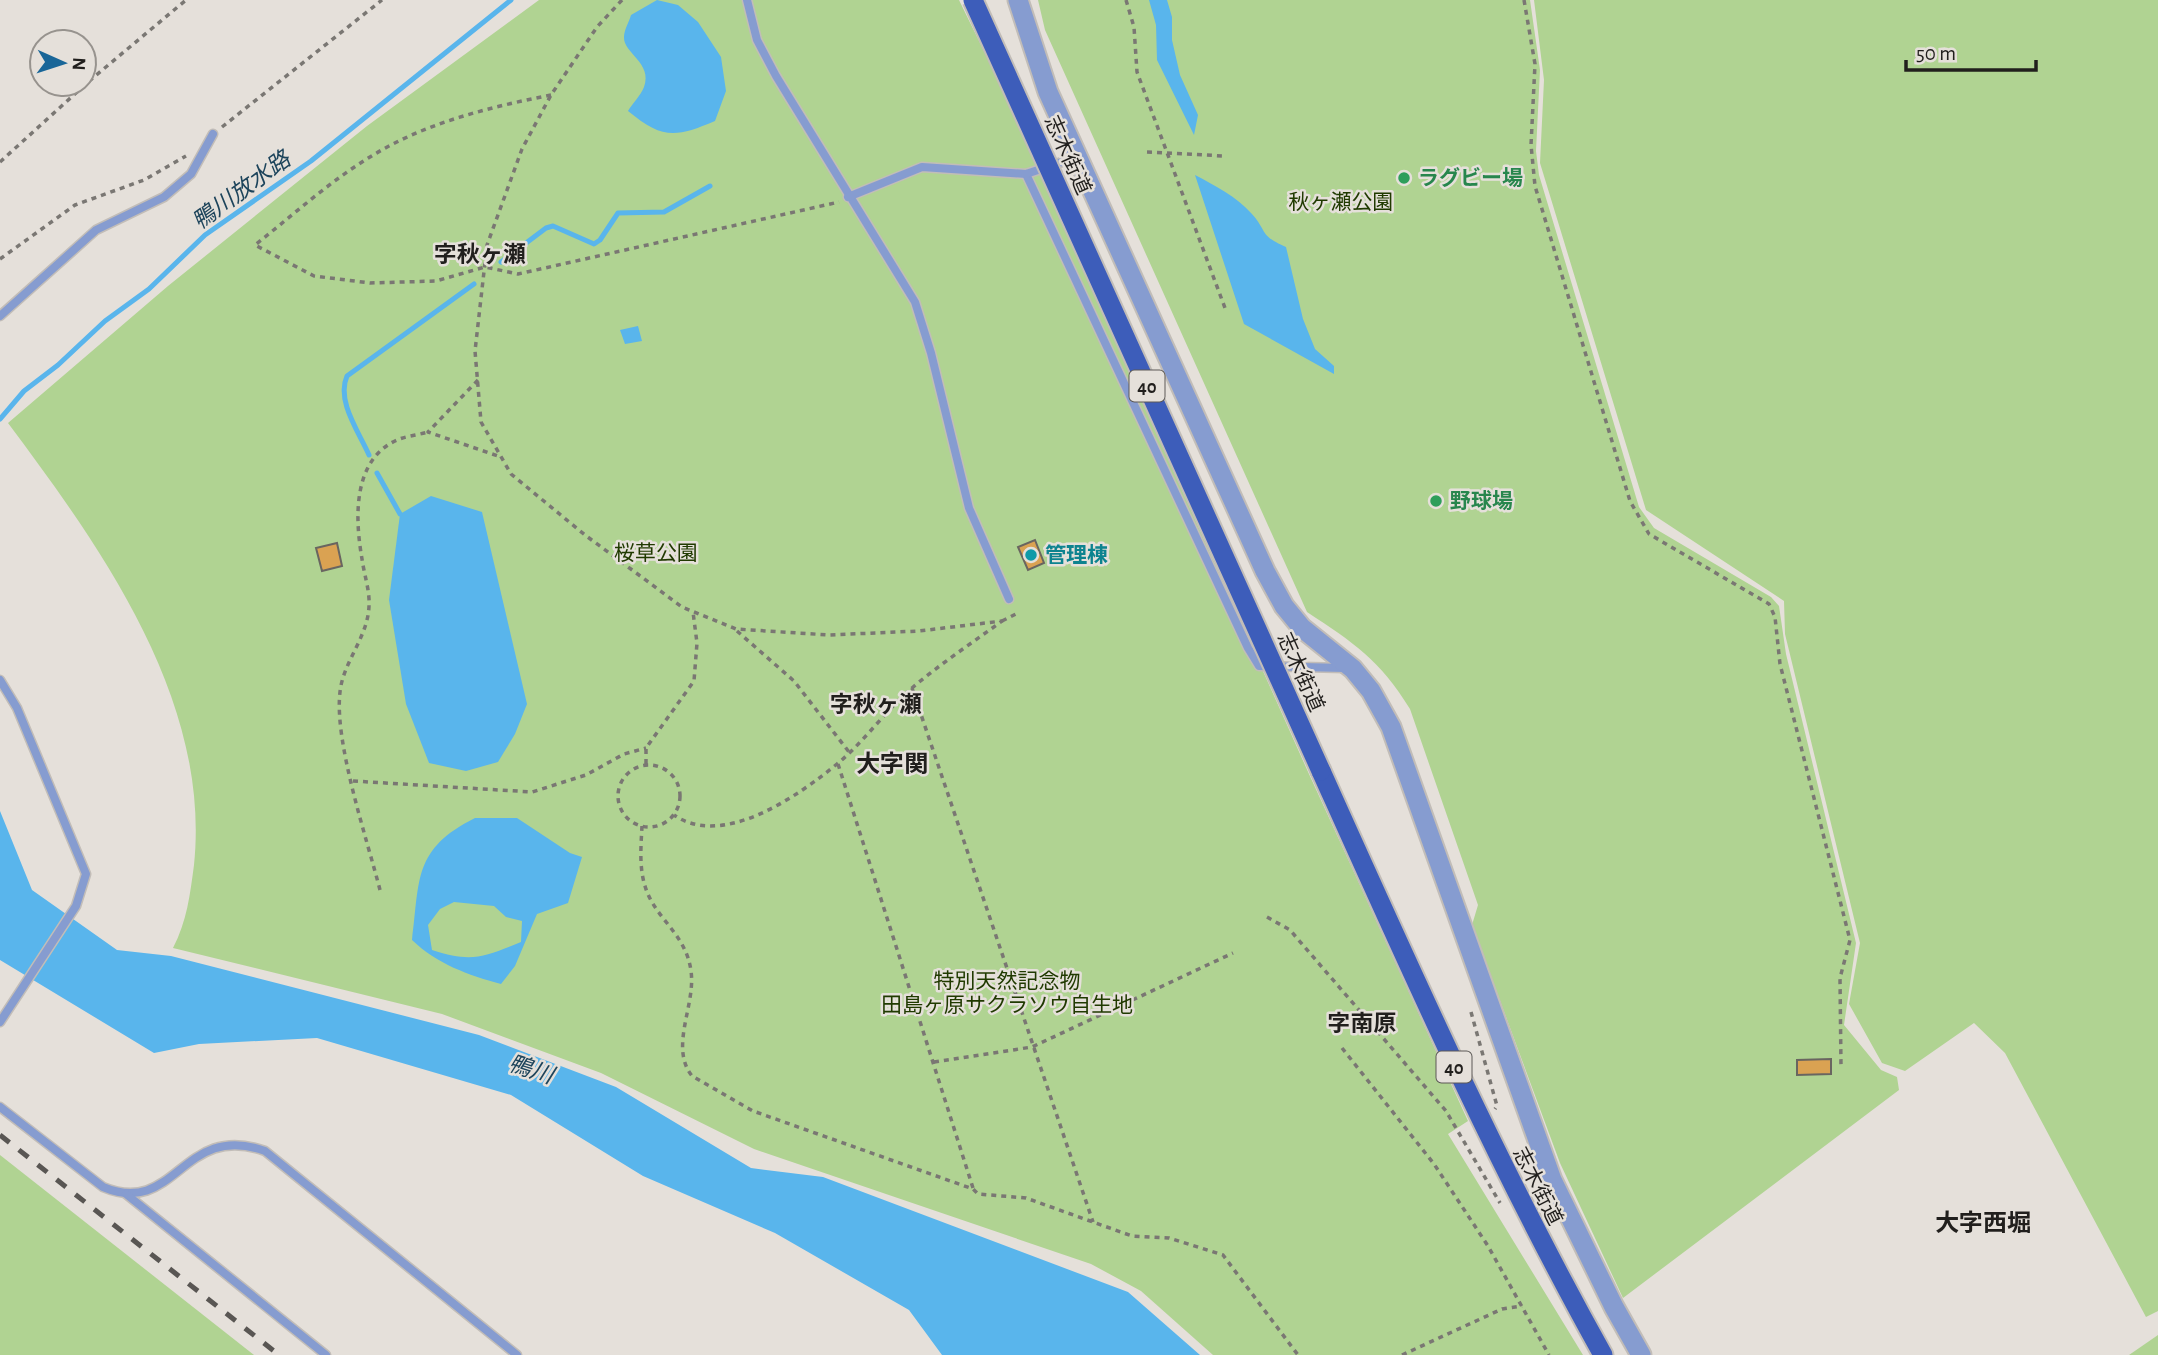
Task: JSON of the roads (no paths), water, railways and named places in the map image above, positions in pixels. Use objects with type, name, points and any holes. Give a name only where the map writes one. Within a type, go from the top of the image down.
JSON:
[{"type":"main road","name":"志木街道","points":[[973,0],[1464,1090],[1551,1262],[1604,1355]]},
{"type":"street","points":[[1018,0],[1038,66],[1077,157],[1284,606],[1302,628],[1353,669],[1371,691],[1391,727],[1552,1180],[1614,1307],[1641,1355]]},
{"type":"lane","points":[[747,0],[757,40],[776,76],[848,198],[902,279],[919,314],[969,508],[1009,598]]},
{"type":"lane","points":[[0,316],[96,230],[173,189],[191,174],[213,134]]},
{"type":"lane","points":[[848,198],[922,167],[1026,174],[1077,157]]},
{"type":"lane","points":[[1026,174],[1248,648],[1259,666],[1353,669]]},
{"type":"lane","points":[[0,680],[17,708],[84,863],[85,885],[76,906],[0,1021]]},
{"type":"lane","points":[[0,1107],[103,1187],[126,1194],[145,1193],[160,1185],[199,1154],[220,1145],[243,1143],[265,1151],[517,1355]]},
{"type":"lane","points":[[126,1194],[326,1355]]},
{"type":"water","points":[[657,0],[678,5],[698,22],[721,57],[726,91],[715,121],[689,131],[660,131],[628,111],[643,90],[646,79],[645,71],[625,43],[625,32],[631,15]]},
{"type":"water","points":[[1149,0],[1167,0],[1180,75],[1198,115],[1194,135],[1157,60],[1156,25]]},
{"type":"water","points":[[1195,175],[1239,202],[1256,219],[1267,236],[1286,247],[1303,319],[1315,349],[1334,366],[1334,374],[1244,324]]},
{"type":"water","points":[[638,326],[642,341],[625,344],[620,330]]},
{"type":"water","points":[[431,496],[482,512],[527,704],[515,734],[498,762],[466,771],[429,763],[406,704],[389,600],[400,514]]},
{"type":"water","name":"鴨川","points":[[0,811],[32,890],[117,950],[171,956],[479,1035],[616,1087],[751,1168],[823,1177],[1128,1292],[1200,1355],[942,1355],[909,1310],[775,1233],[643,1176],[511,1095],[317,1038],[199,1044],[154,1053],[0,960]]},
{"type":"water","points":[[475,818],[517,818],[570,853],[582,857],[568,903],[537,914],[515,966],[501,984],[454,968],[432,956],[412,940],[423,868],[440,842]],"holes":[[[454,902],[494,906],[506,917],[522,921],[521,942],[478,957],[432,950],[428,925],[440,909]]]},
{"type":"waterway","name":"鴨川放水路","points":[[0,419],[24,391],[58,365],[105,321],[149,289],[205,235],[311,161],[511,0]]},
{"type":"waterway","points":[[501,262],[546,228],[553,226],[594,244],[600,240],[618,213],[664,212],[710,186]]},
{"type":"waterway","points":[[369,455],[346,406],[344,386],[347,376],[474,284]]},
{"type":"waterway","points":[[377,473],[400,514]]},
{"type":"railway","points":[[0,1135],[279,1355]]},
{"type":"place","name":"ラグビー場","points":[[1404,178]]},
{"type":"place","name":"野球場","points":[[1436,501]]},
{"type":"place","name":"管理棟","points":[[1031,555]]},
{"type":"district","name":"字秋ヶ瀬","points":[[480,254]]},
{"type":"district","name":"字秋ヶ瀬","points":[[876,704]]},
{"type":"district","name":"大字関","points":[[892,764]]},
{"type":"district","name":"字南原","points":[[1362,1023]]},
{"type":"district","name":"大字西堀","points":[[1983,1223]]},
{"type":"park label","name":"秋ヶ瀬公園","points":[[1341,202]]},
{"type":"park label","name":"桜草公園","points":[[656,553]]},
{"type":"park label","name":"特別天然記念物 田島ヶ原サクラソウ自生地","points":[[1007,993]]}]
